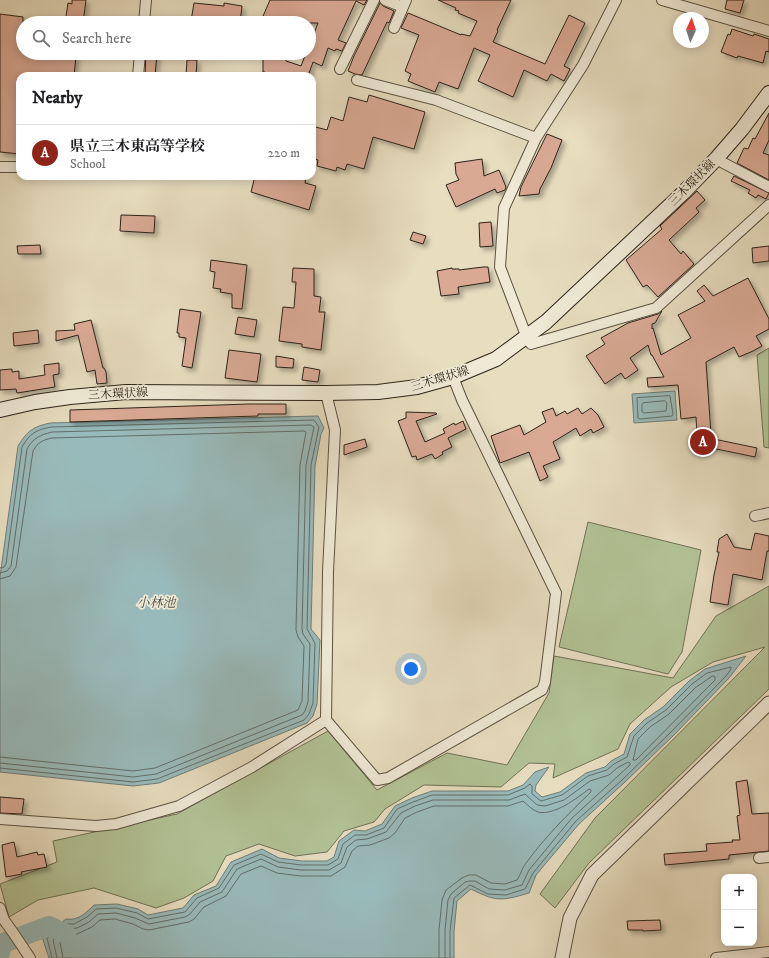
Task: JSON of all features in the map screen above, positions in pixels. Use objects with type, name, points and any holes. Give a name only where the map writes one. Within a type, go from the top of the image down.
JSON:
[{"type":"main road","name":"三木環状線","points":[[0,410],[35,402],[70,397],[126,392],[378,392],[417,387],[453,377],[496,359],[527,338],[546,322],[683,193],[716,159],[768,96]]},
{"type":"street","points":[[145,16],[146,0]]},
{"type":"street","points":[[340,69],[374,0]]},
{"type":"street","points":[[385,0],[405,3],[394,28]]},
{"type":"street","points":[[616,0],[583,65],[536,138],[504,208],[500,267],[527,338],[531,344],[656,308],[769,205]]},
{"type":"street","points":[[662,0],[769,31]]},
{"type":"street","points":[[138,72],[139,60]]},
{"type":"street","points":[[357,80],[436,100],[536,138]]},
{"type":"street","points":[[716,159],[769,187]]},
{"type":"street","points":[[0,167],[16,168]]},
{"type":"street","points":[[326,393],[335,430],[328,572],[326,720],[377,780],[388,778],[542,690],[545,682],[556,593],[462,400],[453,377]]},
{"type":"street","points":[[755,516],[769,513]]},
{"type":"street","points":[[562,958],[570,918],[592,876],[769,703]]},
{"type":"street","points":[[0,819],[96,826],[116,824],[179,806],[252,767],[326,720]]},
{"type":"street","points":[[0,908],[4,920],[30,958]]},
{"type":"street","points":[[716,958],[769,952]]},
{"type":"green space","points":[[769,348],[769,448],[764,447],[757,355]]},
{"type":"green space","points":[[588,522],[701,550],[682,652],[668,674],[559,647]]},
{"type":"green space","points":[[769,586],[769,689],[589,863],[555,908],[540,894],[595,818],[765,647],[713,662],[671,687],[630,724],[618,749],[553,778],[555,764],[529,763],[501,787],[424,785],[385,809],[374,822],[344,831],[327,852],[295,856],[259,844],[226,856],[213,881],[184,898],[156,908],[94,888],[38,900],[9,917],[0,884],[57,862],[53,841],[177,814],[328,731],[377,790],[447,753],[507,765],[549,693],[554,656],[673,678],[716,616]]},
{"type":"water","points":[[675,391],[677,420],[634,423],[632,394]]},
{"type":"water","name":"小林池","points":[[318,416],[324,428],[321,434],[315,466],[311,629],[320,640],[317,704],[313,716],[307,723],[159,783],[133,786],[0,772],[0,577],[18,446],[25,436],[31,430],[50,423]]},
{"type":"water","points":[[746,656],[729,678],[674,735],[579,824],[536,875],[529,893],[512,898],[499,899],[487,896],[471,889],[457,901],[454,931],[454,958],[49,958],[42,937],[66,919],[78,918],[94,905],[117,904],[138,909],[148,915],[183,908],[194,895],[216,886],[231,862],[262,849],[279,858],[302,861],[327,861],[334,857],[339,841],[354,830],[365,831],[382,824],[395,806],[432,791],[508,791],[523,785],[535,772],[549,767],[536,785],[535,791],[542,797],[560,792],[586,773],[605,767],[611,761],[624,754],[630,734],[644,720],[663,707],[689,681],[705,669]]},
{"type":"building","points":[[72,0],[86,0],[84,16],[66,16],[68,3],[72,4]]},
{"type":"building","points":[[270,0],[367,0],[364,5],[356,1],[338,40],[346,43],[342,51],[336,49],[335,51],[328,48],[322,66],[313,62],[309,72],[263,72],[263,60],[286,60],[301,66],[303,60],[316,60],[316,28],[318,23],[316,23],[316,16],[263,16]]},
{"type":"building","points":[[438,0],[511,0],[493,42],[545,64],[569,15],[585,23],[564,66],[570,69],[564,81],[551,74],[547,81],[524,70],[513,97],[478,81],[490,55],[474,48],[458,89],[439,82],[435,92],[408,81],[411,74],[405,71],[419,35],[401,28],[408,13],[461,35],[470,36],[477,21],[458,13],[459,11],[455,10],[456,8]]},
{"type":"building","points":[[727,0],[744,0],[740,13],[725,9]]},
{"type":"building","points":[[194,3],[224,6],[224,3],[242,6],[241,16],[192,16]]},
{"type":"building","points":[[380,3],[394,11],[389,23],[387,22],[386,24],[362,75],[355,74],[348,71]]},
{"type":"building","points":[[0,14],[16,16],[16,60],[76,60],[74,72],[16,72],[16,154],[0,152]]},
{"type":"building","points":[[732,29],[753,36],[754,34],[769,39],[769,52],[766,51],[763,63],[738,56],[737,58],[721,52],[728,34],[730,35]]},
{"type":"building","points":[[146,60],[156,60],[155,72],[145,72]]},
{"type":"building","points":[[187,60],[197,60],[196,72],[186,72]]},
{"type":"building","points":[[369,95],[425,112],[414,149],[373,137],[364,169],[347,164],[345,170],[337,167],[336,171],[317,166],[316,127],[327,130],[331,117],[343,121],[349,97],[367,102]]},
{"type":"building","points":[[769,113],[769,140],[763,153],[769,155],[769,180],[737,163],[744,148],[748,149],[753,138],[755,139]]},
{"type":"building","points":[[547,134],[562,140],[551,168],[539,194],[519,196],[521,187]]},
{"type":"building","points":[[482,159],[484,176],[499,170],[506,187],[505,190],[497,193],[495,189],[456,207],[446,185],[459,180],[456,174],[455,163]]},
{"type":"building","points":[[734,176],[769,193],[766,199],[758,195],[756,198],[748,193],[750,190],[731,181]]},
{"type":"building","points":[[254,180],[305,180],[305,183],[316,186],[309,210],[251,192]]},
{"type":"building","points":[[697,191],[705,200],[696,208],[699,212],[669,240],[681,254],[683,251],[694,264],[658,297],[647,285],[643,287],[626,260],[662,229],[660,226]]},
{"type":"building","points":[[121,215],[155,216],[154,233],[120,231]]},
{"type":"building","points":[[491,222],[493,246],[480,247],[479,223]]},
{"type":"building","points":[[413,232],[426,236],[423,244],[410,240]]},
{"type":"building","points":[[40,245],[41,254],[18,254],[17,246]]},
{"type":"building","points":[[769,246],[769,261],[753,263],[752,248]]},
{"type":"building","points":[[211,260],[247,265],[242,309],[232,308],[232,294],[220,292],[221,289],[213,288],[215,272],[210,271]]},
{"type":"building","points":[[488,267],[490,282],[458,287],[459,294],[441,296],[437,271],[452,268],[459,270]]},
{"type":"building","points":[[293,268],[314,269],[314,296],[321,297],[319,312],[325,312],[321,350],[302,347],[302,344],[279,341],[283,307],[294,308],[296,282],[292,282]]},
{"type":"building","points":[[748,278],[769,319],[769,329],[756,336],[762,346],[753,351],[739,357],[734,347],[706,362],[711,434],[697,435],[696,417],[681,419],[678,385],[648,387],[647,378],[664,377],[651,355],[648,345],[630,358],[638,370],[625,379],[621,373],[605,384],[586,356],[605,344],[601,338],[628,323],[658,314],[662,311],[655,323],[652,324],[652,329],[653,328],[661,355],[691,338],[678,315],[705,301],[697,291],[704,285],[713,296]]},
{"type":"building","points":[[180,309],[201,312],[192,368],[182,366],[186,338],[179,337],[179,333],[177,333]]},
{"type":"building","points":[[238,317],[257,320],[254,337],[235,334]]},
{"type":"building","points":[[91,320],[103,368],[106,372],[107,383],[97,384],[95,370],[87,372],[78,335],[56,341],[56,331],[75,330],[74,324]]},
{"type":"building","points":[[38,330],[39,343],[14,346],[13,333]]},
{"type":"building","points":[[229,350],[261,354],[257,382],[225,378]]},
{"type":"building","points":[[276,356],[294,359],[293,368],[276,367]]},
{"type":"building","points":[[59,363],[59,374],[53,375],[55,387],[17,393],[16,389],[0,390],[0,370],[12,369],[12,372],[19,371],[19,379],[45,375],[44,365]]},
{"type":"building","points":[[304,367],[320,370],[318,382],[302,380]]},
{"type":"building","points":[[286,404],[286,414],[70,422],[70,410]]},
{"type":"building","points":[[553,408],[556,416],[565,411],[567,414],[578,408],[582,414],[591,408],[598,415],[604,427],[593,433],[591,429],[580,436],[576,428],[553,442],[560,459],[543,466],[548,477],[540,481],[529,452],[500,463],[491,436],[520,425],[524,435],[546,422],[542,412]]},
{"type":"building","points":[[406,412],[437,414],[416,421],[425,442],[445,433],[443,429],[454,423],[455,425],[463,421],[466,429],[448,438],[452,447],[442,452],[443,454],[435,459],[432,454],[417,460],[416,456],[412,457],[398,421],[406,418]]},
{"type":"building","points":[[709,438],[757,448],[755,457],[707,447]]},
{"type":"building","points":[[365,439],[367,447],[344,455],[344,445]]},
{"type":"building","points":[[755,533],[769,536],[769,551],[767,551],[762,580],[733,574],[728,605],[710,602],[719,552],[717,552],[719,539],[727,534],[734,547],[751,550]]},
{"type":"building","points":[[747,780],[752,814],[769,813],[769,851],[729,855],[729,859],[665,865],[664,854],[707,851],[706,844],[740,840],[737,816],[740,815],[736,782]]},
{"type":"building","points":[[0,797],[24,799],[22,814],[0,813]]},
{"type":"building","points":[[14,842],[17,857],[37,852],[38,855],[44,854],[47,867],[21,872],[22,874],[6,877],[2,845]]},
{"type":"building","points":[[660,920],[661,930],[628,930],[627,921]]},
{"type":"waterway","points":[[0,952],[3,943],[49,926],[66,934]]},
{"type":"place","name":"県立三木東高等学校","points":[[703,442]]}]
